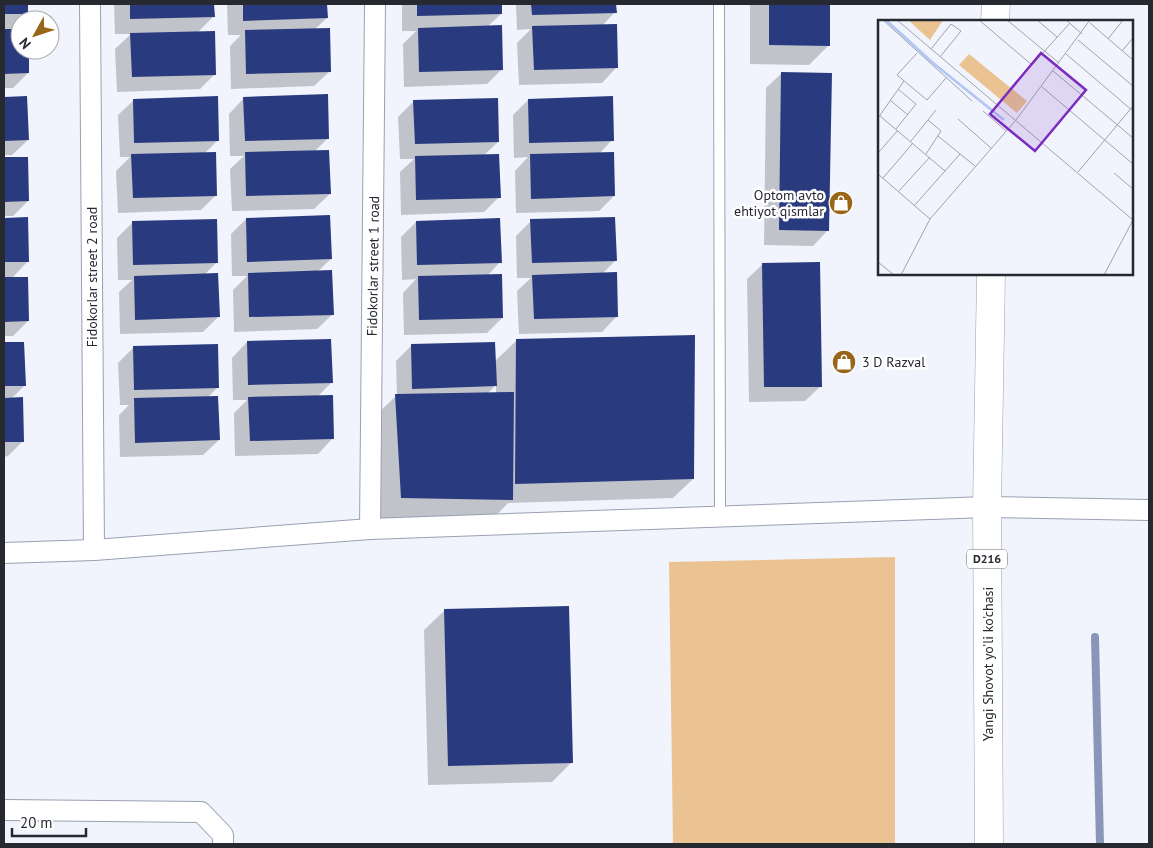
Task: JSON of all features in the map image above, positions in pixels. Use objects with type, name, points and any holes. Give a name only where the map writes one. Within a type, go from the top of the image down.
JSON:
[{"type":"main road","points":[[996,4],[996,20]]},
{"type":"main road","name":"Yangi Shovot yo'li ko'chasi","points":[[989,844],[987,507],[991,275]]},
{"type":"street","name":"Fidokorlar street 2 road","points":[[90,4],[94,550]]},
{"type":"street","name":"Fidokorlar street 1 road","points":[[370,529],[375,4]]},
{"type":"street","points":[[4,553],[94,550],[370,529],[987,507],[1149,510]]},
{"type":"street","points":[[4,810],[201,812],[223,835],[223,844]]},
{"type":"lane","points":[[719,4],[720,516]]},
{"type":"shaded area","points":[[895,557],[895,844],[673,844],[669,562]]},
{"type":"building","points":[[4,4],[28,4],[28,10],[10,10],[10,14],[4,14]]},
{"type":"building","points":[[130,4],[214,4],[215,17],[130,19]]},
{"type":"building","points":[[243,4],[327,4],[328,18],[243,21]]},
{"type":"building","points":[[417,4],[502,4],[502,14],[417,16]]},
{"type":"building","points":[[531,4],[616,4],[617,13],[532,15]]},
{"type":"building","points":[[769,4],[830,4],[830,46],[769,45]]},
{"type":"building","points":[[617,24],[618,68],[534,70],[532,26]]},
{"type":"building","points":[[502,25],[503,70],[419,72],[418,28]]},
{"type":"building","points":[[330,28],[331,72],[246,74],[245,30]]},
{"type":"building","points":[[4,29],[10,29],[10,60],[29,60],[29,73],[4,74]]},
{"type":"building","points":[[215,31],[216,75],[132,77],[130,33]]},
{"type":"building","points":[[781,72],[832,73],[829,231],[779,230]]},
{"type":"building","points":[[328,94],[329,139],[245,141],[243,97]]},
{"type":"building","points":[[27,96],[29,140],[4,141],[4,97]]},
{"type":"building","points":[[218,96],[219,141],[134,143],[133,99]]},
{"type":"building","points":[[613,96],[614,141],[529,143],[528,99]]},
{"type":"building","points":[[498,98],[499,142],[415,144],[413,100]]},
{"type":"building","points":[[329,150],[331,194],[246,196],[245,152]]},
{"type":"building","points":[[216,152],[217,196],[133,198],[131,154]]},
{"type":"building","points":[[614,152],[615,196],[531,199],[530,154]]},
{"type":"building","points":[[499,154],[501,198],[416,200],[415,156]]},
{"type":"building","points":[[4,157],[28,157],[29,201],[4,202]]},
{"type":"building","points":[[330,215],[332,259],[247,262],[246,218]]},
{"type":"building","points":[[28,217],[29,262],[4,262],[4,218]]},
{"type":"building","points":[[615,217],[617,261],[532,263],[530,219]]},
{"type":"building","points":[[500,218],[502,263],[417,265],[416,221]]},
{"type":"building","points":[[217,219],[218,263],[133,265],[132,221]]},
{"type":"building","points":[[820,262],[822,387],[764,387],[762,263]]},
{"type":"building","points":[[332,270],[334,315],[249,317],[248,273]]},
{"type":"building","points":[[617,272],[618,317],[534,319],[532,275]]},
{"type":"building","points":[[218,273],[220,317],[135,320],[134,276]]},
{"type":"building","points":[[502,274],[503,318],[419,320],[418,276]]},
{"type":"building","points":[[4,277],[28,277],[29,321],[4,322]]},
{"type":"building","points":[[695,335],[694,479],[515,484],[516,339]]},
{"type":"building","points":[[331,339],[333,383],[248,385],[247,341]]},
{"type":"building","points":[[4,342],[24,342],[26,386],[4,386]]},
{"type":"building","points":[[495,342],[497,386],[412,389],[411,344]]},
{"type":"building","points":[[218,344],[219,388],[134,390],[133,346]]},
{"type":"building","points":[[514,392],[513,500],[401,498],[395,394]]},
{"type":"building","points":[[333,395],[334,439],[250,441],[248,397]]},
{"type":"building","points":[[218,396],[220,440],[135,443],[134,398]]},
{"type":"building","points":[[23,397],[24,442],[4,442],[4,398]]},
{"type":"building","points":[[569,606],[573,763],[448,766],[444,609]]},
{"type":"waterway","points":[[1095,637],[1100,844]]},
{"type":"place","name":"Optom avto ehtiyot qismlar","points":[[841,203]]},
{"type":"place","name":"3 D Razval","points":[[844,362]]}]
